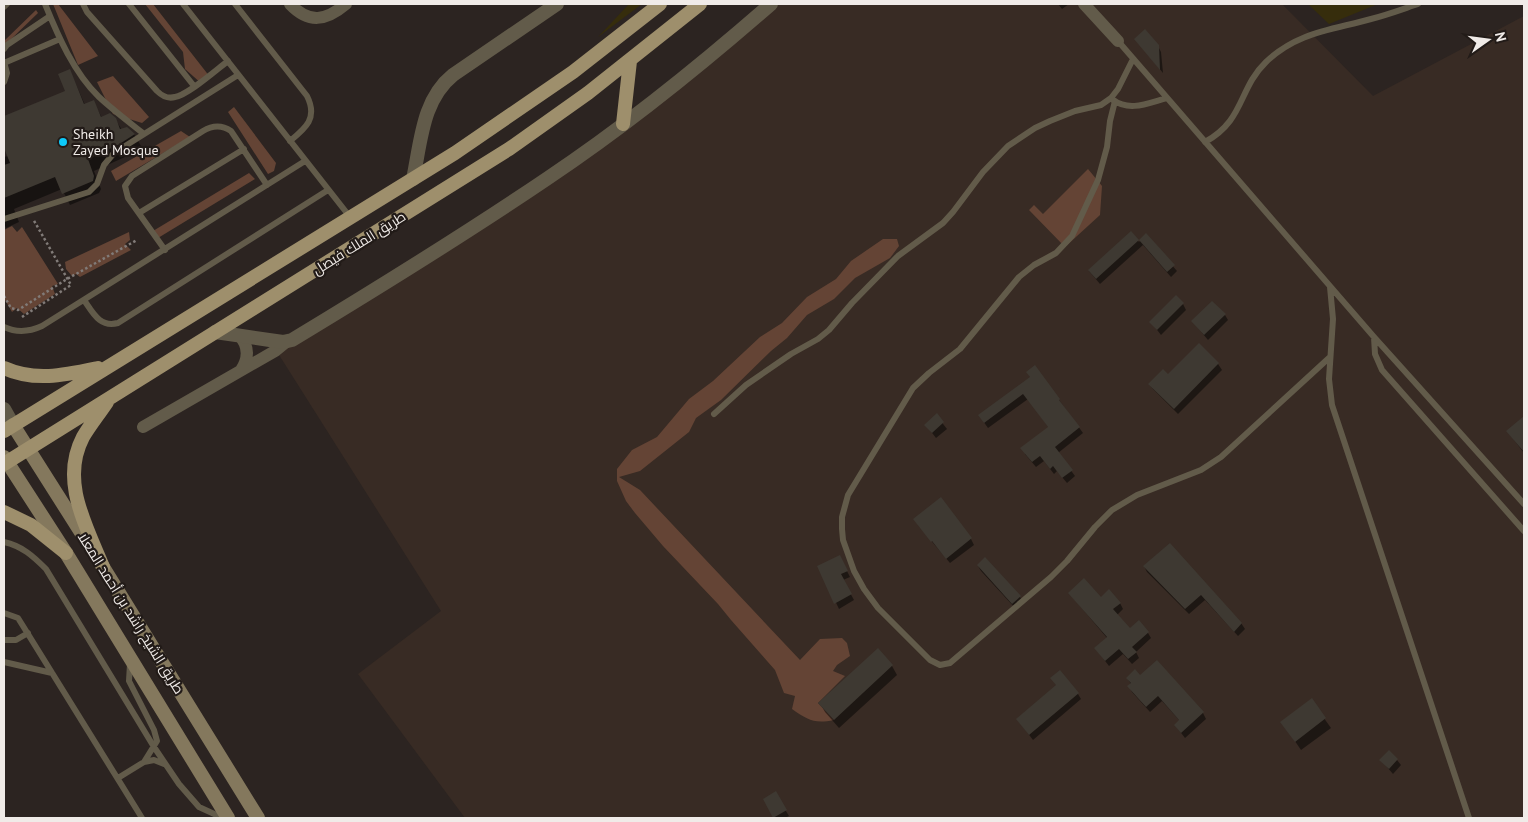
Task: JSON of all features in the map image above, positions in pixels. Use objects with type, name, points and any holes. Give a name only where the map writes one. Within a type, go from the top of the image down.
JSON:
[{"type":"main road","name":"طريق الملك فيصل","points":[[8,428],[455,153],[534,100],[589,60],[660,4]]},
{"type":"main road","name":"طريق الملك فيصل","points":[[5,461],[28,449],[493,160],[580,99],[700,4]]},
{"type":"main road","points":[[623,124],[630,61]]},
{"type":"main road","points":[[4,368],[37,377],[48,377],[106,367]]},
{"type":"main road","points":[[103,567],[77,502],[73,480],[76,457],[81,441],[112,396]]},
{"type":"main road","name":"طريق الشيخ راشد بن أحمد المعلا","points":[[8,428],[28,449],[258,818]]},
{"type":"main road","name":"طريق الشيخ راشد بن أحمد المعلا","points":[[5,461],[66,552],[228,818]]},
{"type":"main road","points":[[4,512],[30,525],[66,552]]},
{"type":"street","points":[[290,4],[300,13],[313,18],[327,16],[346,4]]},
{"type":"street","points":[[413,179],[429,107],[439,89],[453,75],[557,4]]},
{"type":"street","points":[[143,427],[335,314],[549,178],[623,124],[772,4]]},
{"type":"street","points":[[1084,4],[1118,41]]},
{"type":"street","points":[[215,332],[286,342]]},
{"type":"street","points":[[239,335],[246,346],[247,352],[247,359],[241,370]]},
{"type":"street","name":"طريق الشيخ راشد بن أحمد المعلا","points":[[4,409],[8,428]]},
{"type":"lane","points":[[45,4],[60,39],[80,73],[98,96],[144,134]]},
{"type":"lane","points":[[83,4],[87,12],[162,95],[172,98],[177,97],[228,61]]},
{"type":"lane","points":[[129,4],[194,86]]},
{"type":"lane","points":[[183,4],[351,218]]},
{"type":"lane","points":[[235,4],[310,101],[311,114],[308,125],[290,141]]},
{"type":"lane","points":[[1204,142],[1216,136],[1228,124],[1238,111],[1255,76],[1265,63],[1285,47],[1323,30],[1371,19],[1418,4]]},
{"type":"lane","points":[[4,49],[7,45],[50,16]]},
{"type":"lane","points":[[4,82],[6,73],[4,63],[60,39]]},
{"type":"lane","points":[[1118,41],[1374,337],[1524,504]]},
{"type":"lane","points":[[1133,59],[1113,100],[1107,146],[1098,180],[1072,236],[1056,253],[1034,265],[1019,277],[960,349],[913,388],[848,495],[842,517],[843,540],[860,583],[878,608],[930,660],[940,665],[950,663],[1051,577],[1073,555],[1094,527],[1112,510],[1137,495],[1201,470],[1221,457],[1330,357]]},
{"type":"lane","points":[[4,219],[90,192],[97,184],[104,165],[114,153],[238,75]]},
{"type":"lane","points":[[714,414],[746,385],[829,330],[852,303],[898,256],[943,223],[983,172],[1008,146],[1035,128],[1069,113],[1113,100],[1125,106],[1132,106],[1167,98]]},
{"type":"lane","points":[[165,250],[126,194],[125,186],[130,178],[203,131],[214,126],[226,128],[235,136],[267,185]]},
{"type":"lane","points":[[139,213],[244,149]]},
{"type":"lane","points":[[4,327],[20,332],[35,329],[165,250],[305,161]]},
{"type":"lane","points":[[84,300],[99,321],[108,324],[118,322],[328,190]]},
{"type":"lane","points":[[1330,286],[1333,319],[1330,390],[1336,420],[1469,818]]},
{"type":"lane","points":[[1374,337],[1375,354],[1382,370],[1524,531]]},
{"type":"lane","points":[[4,542],[16,545],[27,552],[46,569],[154,747],[179,784],[200,807],[223,818]]},
{"type":"lane","points":[[4,613],[18,618],[142,818]]},
{"type":"lane","points":[[4,640],[16,640],[28,634]]},
{"type":"lane","points":[[130,658],[129,681],[157,737],[154,747],[144,762]]},
{"type":"lane","points":[[4,662],[52,673]]},
{"type":"lane","points":[[118,778],[144,762],[154,760],[166,764]]},
{"type":"path","points":[[22,317],[71,285],[28,212]]},
{"type":"path","points":[[4,296],[11,308],[18,310],[67,279],[136,240]]},
{"type":"shaded area","points":[[53,4],[58,4],[98,56],[78,65]]},
{"type":"shaded area","points":[[145,4],[153,4],[210,77],[202,84],[185,69],[183,52]]},
{"type":"shaded area","points":[[768,4],[1282,4],[1373,96],[1524,16],[1524,818],[465,818],[358,674],[441,611],[274,347],[611,135]]},
{"type":"shaded area","points":[[36,10],[38,13],[4,46],[4,41]]},
{"type":"shaded area","points":[[113,76],[149,117],[142,123],[113,114],[97,82]]},
{"type":"shaded area","points":[[234,107],[276,163],[274,171],[268,174],[228,112]]},
{"type":"shaded area","points":[[181,131],[190,137],[116,181],[111,171]]},
{"type":"shaded area","points":[[1088,169],[1102,186],[1100,215],[1065,247],[1029,210],[1034,205],[1043,214]]},
{"type":"shaded area","points":[[249,173],[255,179],[158,238],[153,231]]},
{"type":"shaded area","points":[[12,226],[17,232],[22,227],[58,284],[52,286],[55,294],[24,314],[17,308],[12,312],[4,298],[4,230]]},
{"type":"shaded area","points":[[129,232],[130,240],[125,244],[131,250],[80,277],[76,274],[72,276],[66,269],[65,262]]},
{"type":"shaded area","points":[[883,239],[897,239],[899,246],[890,258],[855,278],[834,299],[807,315],[787,338],[721,400],[696,418],[689,432],[640,471],[619,477],[640,490],[800,660],[820,639],[842,638],[847,643],[850,656],[837,665],[833,671],[845,676],[818,703],[834,720],[821,722],[807,718],[792,709],[795,696],[784,693],[775,670],[718,604],[663,546],[626,501],[617,481],[617,469],[632,450],[657,437],[689,399],[713,381],[760,337],[782,323],[807,297],[836,279],[851,261]]},
{"type":"sand","points":[[629,4],[642,4],[598,37]]},
{"type":"sand","points":[[1308,4],[1378,4],[1329,24]]},
{"type":"building","points":[[1145,29],[1159,45],[1160,70],[1134,39]]},
{"type":"building","name":"Sheikh Zayed Mosque","points":[[70,69],[84,104],[94,100],[101,117],[110,113],[116,118],[120,129],[127,127],[135,134],[118,145],[88,159],[94,176],[93,181],[62,194],[55,177],[4,198],[4,165],[10,163],[4,148],[4,116],[65,91],[58,74]]},
{"type":"building","points":[[1131,231],[1139,240],[1096,279],[1088,270]]},
{"type":"building","points":[[1146,233],[1175,265],[1167,272],[1139,240]]},
{"type":"building","points":[[1176,295],[1184,303],[1157,330],[1149,322]]},
{"type":"building","points":[[1212,301],[1226,314],[1204,335],[1191,321]]},
{"type":"building","points":[[1199,343],[1219,363],[1174,409],[1148,384],[1163,369],[1168,374]]},
{"type":"building","points":[[1035,365],[1080,427],[1055,447],[1073,470],[1062,478],[1053,466],[1050,469],[1040,456],[1032,462],[1020,448],[1048,427],[1023,394],[984,423],[978,415],[1030,377],[1026,372]]},
{"type":"building","points":[[937,413],[944,422],[932,433],[924,425]]},
{"type":"building","points":[[1524,416],[1524,452],[1506,431]]},
{"type":"building","points":[[941,497],[972,538],[946,559],[913,519]]},
{"type":"building","points":[[1170,543],[1242,623],[1234,632],[1201,595],[1185,609],[1143,566]]},
{"type":"building","points":[[840,555],[848,571],[841,574],[852,594],[834,604],[817,566]]},
{"type":"building","points":[[985,557],[1021,596],[1012,604],[977,565]]},
{"type":"building","points":[[1084,578],[1101,597],[1109,589],[1121,603],[1113,609],[1130,628],[1139,620],[1149,632],[1132,647],[1137,652],[1128,659],[1119,649],[1105,661],[1094,648],[1107,637],[1068,593]]},
{"type":"building","points":[[878,648],[893,665],[834,720],[818,703]]},
{"type":"building","points":[[1157,660],[1204,712],[1181,733],[1174,725],[1179,720],[1158,696],[1146,707],[1127,686],[1131,683],[1126,678],[1135,669],[1140,675]]},
{"type":"building","points":[[1060,670],[1079,693],[1029,735],[1016,719],[1056,685],[1050,678]]},
{"type":"building","points":[[1312,698],[1326,718],[1295,742],[1280,722]]},
{"type":"building","points":[[1389,750],[1398,759],[1389,769],[1379,760]]},
{"type":"building","points":[[776,791],[787,810],[773,818],[763,799]]},
{"type":"place","name":"Sheikh Zayed Mosque","points":[[63,142]]}]
